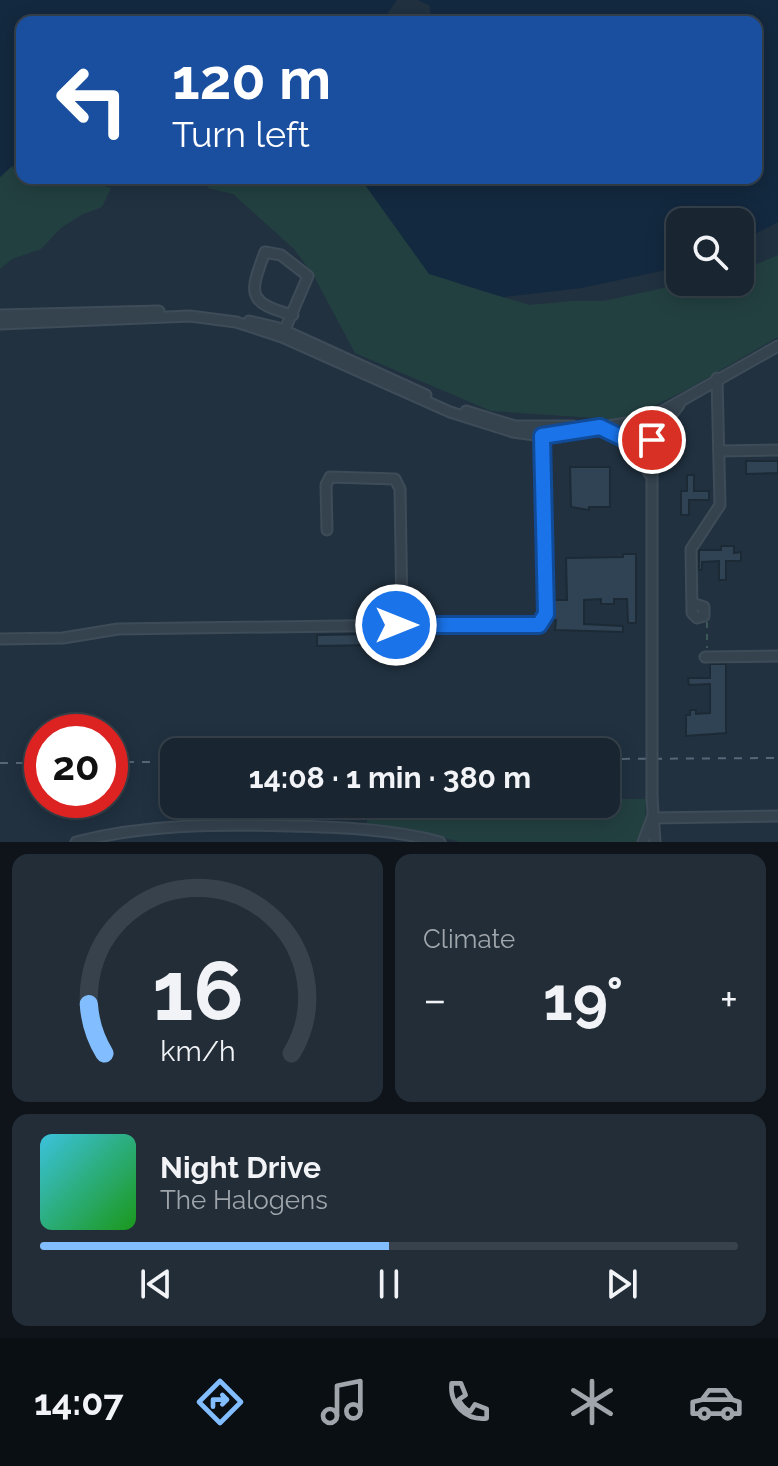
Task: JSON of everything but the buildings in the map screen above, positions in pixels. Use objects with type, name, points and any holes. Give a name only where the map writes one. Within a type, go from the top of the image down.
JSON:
[{"type":"street","points":[[283,334],[293,315],[308,276],[281,255],[265,252],[252,287],[255,296],[259,302],[293,315]]},
{"type":"street","points":[[0,315],[141,311],[191,312],[238,318],[283,334],[449,406],[515,426],[600,427],[644,446],[681,403],[716,373],[777,342]]},
{"type":"street","points":[[0,324],[190,316],[236,322],[283,334],[450,412],[513,432],[542,436],[647,420],[681,403],[777,342]]},
{"type":"street","points":[[762,354],[778,356]]},
{"type":"street","points":[[692,603],[691,549],[720,505],[717,378]]},
{"type":"street","points":[[647,420],[654,430],[650,476],[652,818],[655,842]]},
{"type":"street","points":[[632,424],[629,433],[650,476]]},
{"type":"street","points":[[0,639],[63,638],[118,629],[539,625],[546,614],[542,436]]},
{"type":"street","points":[[719,451],[778,450]]},
{"type":"street","points":[[327,530],[326,485],[330,477],[397,481],[400,489],[402,617],[415,626]]},
{"type":"street","points":[[706,655],[778,656]]},
{"type":"street","points":[[652,818],[778,816]]},
{"type":"street","points":[[643,842],[652,818]]},
{"type":"street","points":[[76,842],[163,828],[241,825],[334,827],[395,833],[440,842]]},
{"type":"path","points":[[706,655],[707,619]]},
{"type":"green space","points":[[12,166],[16,184],[97,184],[111,188],[102,207],[83,214],[61,228],[41,249],[12,259],[0,269],[0,177]]},
{"type":"green space","points":[[211,184],[367,184],[434,268],[460,284],[529,305],[604,301],[666,287],[666,296],[754,296],[754,265],[778,255],[778,337],[688,389],[626,420],[491,411],[355,353],[314,276],[294,249],[233,194],[207,188]]},
{"type":"green space","points":[[620,799],[646,799],[645,821],[638,842],[460,842],[420,831],[367,825],[367,818],[620,818]]},
{"type":"water","points":[[0,0],[397,0],[386,16],[16,16],[16,164],[0,177]]},
{"type":"water","points":[[418,0],[778,0],[778,222],[754,235],[754,208],[666,208],[666,270],[582,288],[503,297],[429,274],[364,184],[762,184],[762,16],[431,16],[430,6]]},
{"type":"railway","points":[[620,759],[778,758]]},
{"type":"railway","points":[[128,762],[160,762]]},
{"type":"railway","points":[[0,763],[24,763]]},
{"type":"route","points":[[396,625],[539,625],[546,614],[542,436],[600,427],[637,445],[644,446],[652,440]]}]
